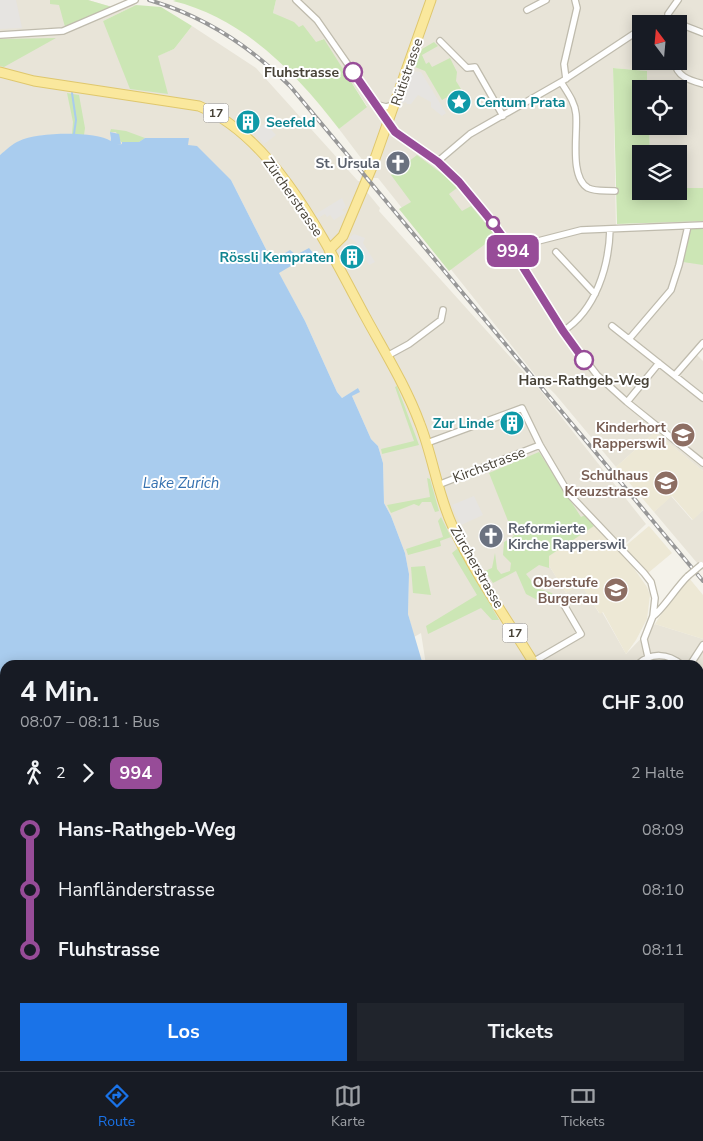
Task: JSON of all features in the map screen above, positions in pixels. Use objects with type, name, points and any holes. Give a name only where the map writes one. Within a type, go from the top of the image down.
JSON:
[{"type":"main road","name":"Rütistrasse","points":[[329,250],[343,236],[389,124],[431,0]]},
{"type":"main road","name":"Zürcherstrasse","points":[[0,72],[34,81],[199,106],[219,115],[258,147],[286,182],[329,250],[410,398],[427,443],[438,485],[454,529],[532,660]]},
{"type":"street","points":[[296,0],[317,20],[389,124],[402,138],[438,162],[459,182],[511,248],[563,331],[597,375],[627,402],[703,463]]},
{"type":"street","points":[[527,10],[546,0]]},
{"type":"street","points":[[575,0],[577,8],[564,64],[564,81],[576,114],[577,173],[582,183],[589,188],[615,190]]},
{"type":"street","points":[[668,15],[670,8],[678,0]]},
{"type":"street","points":[[0,35],[63,31],[132,2]]},
{"type":"street","points":[[688,27],[703,33]]},
{"type":"street","points":[[438,162],[463,139],[564,81],[632,34]]},
{"type":"street","points":[[440,41],[467,68],[475,67],[503,116]]},
{"type":"street","points":[[677,70],[679,74],[687,80],[703,84]]},
{"type":"street","points":[[375,104],[386,107],[396,104]]},
{"type":"street","points":[[511,248],[568,232],[703,225]]},
{"type":"street","points":[[630,338],[671,290],[679,266],[688,226]]},
{"type":"street","points":[[563,331],[587,306],[601,282],[610,229]]},
{"type":"street","points":[[556,252],[595,294]]},
{"type":"street","points":[[387,356],[409,344],[441,320],[443,310]]},
{"type":"street","points":[[612,326],[630,338],[703,398]]},
{"type":"street","points":[[675,375],[703,343]]},
{"type":"street","points":[[627,402],[659,363]]},
{"type":"street","points":[[427,443],[522,408],[540,445],[574,500],[648,578],[655,598],[653,616],[644,639],[648,657]]},
{"type":"street","name":"Kirchstrasse","points":[[438,485],[540,445]]},
{"type":"street","points":[[653,616],[658,614],[676,587],[702,565]]},
{"type":"street","name":"Zürcherstrasse","points":[[539,660],[581,634],[560,598]]},
{"type":"street","points":[[693,660],[703,645]]},
{"type":"street","points":[[644,660],[648,657],[665,656],[673,660]]},
{"type":"shaded area","points":[[0,0],[88,0],[112,7],[124,2],[136,5],[103,21],[157,56],[174,49],[192,26],[256,68],[358,181],[360,181],[361,175],[369,184],[366,191],[380,208],[379,211],[540,390],[646,524],[622,547],[594,525],[542,554],[566,593],[581,584],[599,613],[602,612],[626,654],[655,624],[703,639],[703,660],[425,660],[421,633],[414,637],[408,614],[409,574],[405,553],[384,503],[383,463],[378,446],[371,439],[352,396],[359,388],[342,398],[337,392],[305,321],[278,272],[313,253],[272,261],[231,180],[188,145],[188,138],[117,145],[111,132],[110,138],[114,145],[111,146],[110,140],[86,135],[43,135],[19,141],[0,155]]},
{"type":"shaded area","points":[[0,0],[16,0],[22,28],[0,29]]},
{"type":"shaded area","points":[[276,0],[703,0],[703,346],[696,354],[703,361],[703,471],[655,432],[616,467],[555,394],[546,385],[544,386],[378,178],[372,178],[364,169],[367,166],[339,129],[367,106],[323,39],[316,43],[299,27],[273,13]]},
{"type":"shaded area","points":[[412,71],[421,72],[446,113],[442,116],[431,107],[431,102],[418,95],[411,104],[406,102],[401,104]]},
{"type":"shaded area","points":[[265,123],[276,135],[264,144],[255,133]]},
{"type":"shaded area","points":[[342,198],[346,207],[342,210],[345,213],[334,220],[330,215],[327,217],[325,214],[316,219],[314,215]]},
{"type":"shaded area","points":[[354,234],[365,238],[363,243],[375,262],[369,265],[355,241],[349,238]]},
{"type":"shaded area","name":"Schulhaus Kreuzstrasse","points":[[655,432],[703,471],[703,510],[693,520],[672,496],[654,512],[616,467]]},
{"type":"shaded area","points":[[474,496],[483,515],[461,525],[452,505]]},
{"type":"shaded area","points":[[671,496],[692,520],[703,510],[703,570],[654,512]]},
{"type":"shaded area","name":"Oberstufe Burgerau","points":[[594,525],[630,563],[647,587],[650,595],[647,619],[626,654],[603,612],[600,614],[581,585],[566,593],[542,554]]},
{"type":"shaded area","points":[[649,526],[672,553],[648,573],[623,548]]},
{"type":"shaded area","points":[[689,578],[703,595],[703,639],[655,624],[676,591]]},
{"type":"green space","points":[[50,0],[88,0],[112,7],[65,27],[59,5],[50,4]]},
{"type":"green space","points":[[276,0],[273,13],[294,22],[299,27],[303,25],[316,42],[324,39],[367,107],[339,129],[305,88],[266,50],[223,20],[199,9],[173,1]]},
{"type":"green space","points":[[136,5],[161,7],[192,26],[174,49],[158,56],[168,94],[130,89],[103,21]]},
{"type":"green space","points":[[56,38],[4,67],[0,66],[0,39]]},
{"type":"green space","points":[[434,42],[438,46],[422,55],[426,64],[429,62],[432,67],[450,58],[457,72],[456,81],[461,89],[442,100],[425,71],[415,67],[422,49]]},
{"type":"green space","points":[[613,68],[647,71],[647,80],[632,80],[632,135],[649,135],[650,145],[632,145],[632,200],[687,200],[687,188],[703,188],[703,221],[617,224]]},
{"type":"green space","points":[[67,93],[79,95],[85,128],[84,135],[72,134],[73,122]]},
{"type":"green space","points":[[111,129],[126,131],[145,138],[139,142],[121,142],[116,132],[110,132]]},
{"type":"green space","points":[[417,155],[445,176],[457,188],[449,194],[462,211],[471,206],[496,236],[449,271],[399,209],[411,202],[391,175]]},
{"type":"green space","points":[[693,228],[703,228],[703,265],[683,262],[690,230]]},
{"type":"green space","points":[[397,386],[419,445],[382,454],[381,449],[414,441],[395,387]]},
{"type":"green space","points":[[539,452],[581,517],[585,515],[594,526],[549,556],[549,568],[539,565],[526,574],[537,588],[552,593],[556,599],[543,603],[526,594],[516,571],[493,583],[485,571],[492,568],[495,553],[497,569],[501,574],[510,571],[511,563],[503,555],[504,542],[514,536],[489,473]]},
{"type":"green space","points":[[427,478],[430,479],[439,511],[435,512],[431,502],[422,502],[419,506],[414,504],[391,513],[387,505],[430,497]]},
{"type":"green space","points":[[441,517],[451,537],[440,541],[441,546],[408,555],[406,549],[443,537],[438,521]]},
{"type":"green space","points":[[458,548],[499,620],[492,620],[481,608],[428,634],[426,626],[477,595],[452,553]]},
{"type":"green space","points":[[425,566],[431,595],[413,593],[411,567]]},
{"type":"water","name":"Lake Zurich","points":[[110,132],[119,134],[121,144],[117,145],[122,144],[122,142],[139,142],[145,138],[189,138],[188,145],[197,146],[231,180],[272,261],[290,250],[296,255],[309,248],[313,253],[279,273],[305,321],[337,392],[342,398],[358,388],[360,392],[352,396],[371,439],[378,446],[383,463],[384,503],[405,553],[409,574],[408,614],[422,660],[0,660],[0,155],[19,141],[52,134],[80,134],[111,141]]},
{"type":"waterway","points":[[72,93],[76,120],[74,134]]},
{"type":"railway","points":[[149,0],[189,15],[225,34],[259,58],[290,86],[703,581]]},
{"type":"bus line","name":"994","points":[[353,72],[395,132],[438,162],[459,182],[488,217],[526,270],[563,331],[584,360]]},
{"type":"place","name":"Fluhstrasse","points":[[353,72]]},
{"type":"place","name":"Centum Prata","points":[[459,102]]},
{"type":"place","name":"Seefeld","points":[[248,122]]},
{"type":"place","name":"St. Ursula","points":[[398,163]]},
{"type":"place","name":"Rössli Kempraten","points":[[352,257]]},
{"type":"place","name":"Hans-Rathgeb-Weg","points":[[584,360]]},
{"type":"place","name":"Zur Linde","points":[[512,423]]},
{"type":"place","name":"Kinderhort Rapperswil","points":[[683,435]]},
{"type":"place","name":"Schulhaus Kreuzstrasse","points":[[666,483]]},
{"type":"place","name":"Reformierte Kirche Rapperswil","points":[[491,536]]},
{"type":"place","name":"Oberstufe Burgerau","points":[[616,590]]}]
